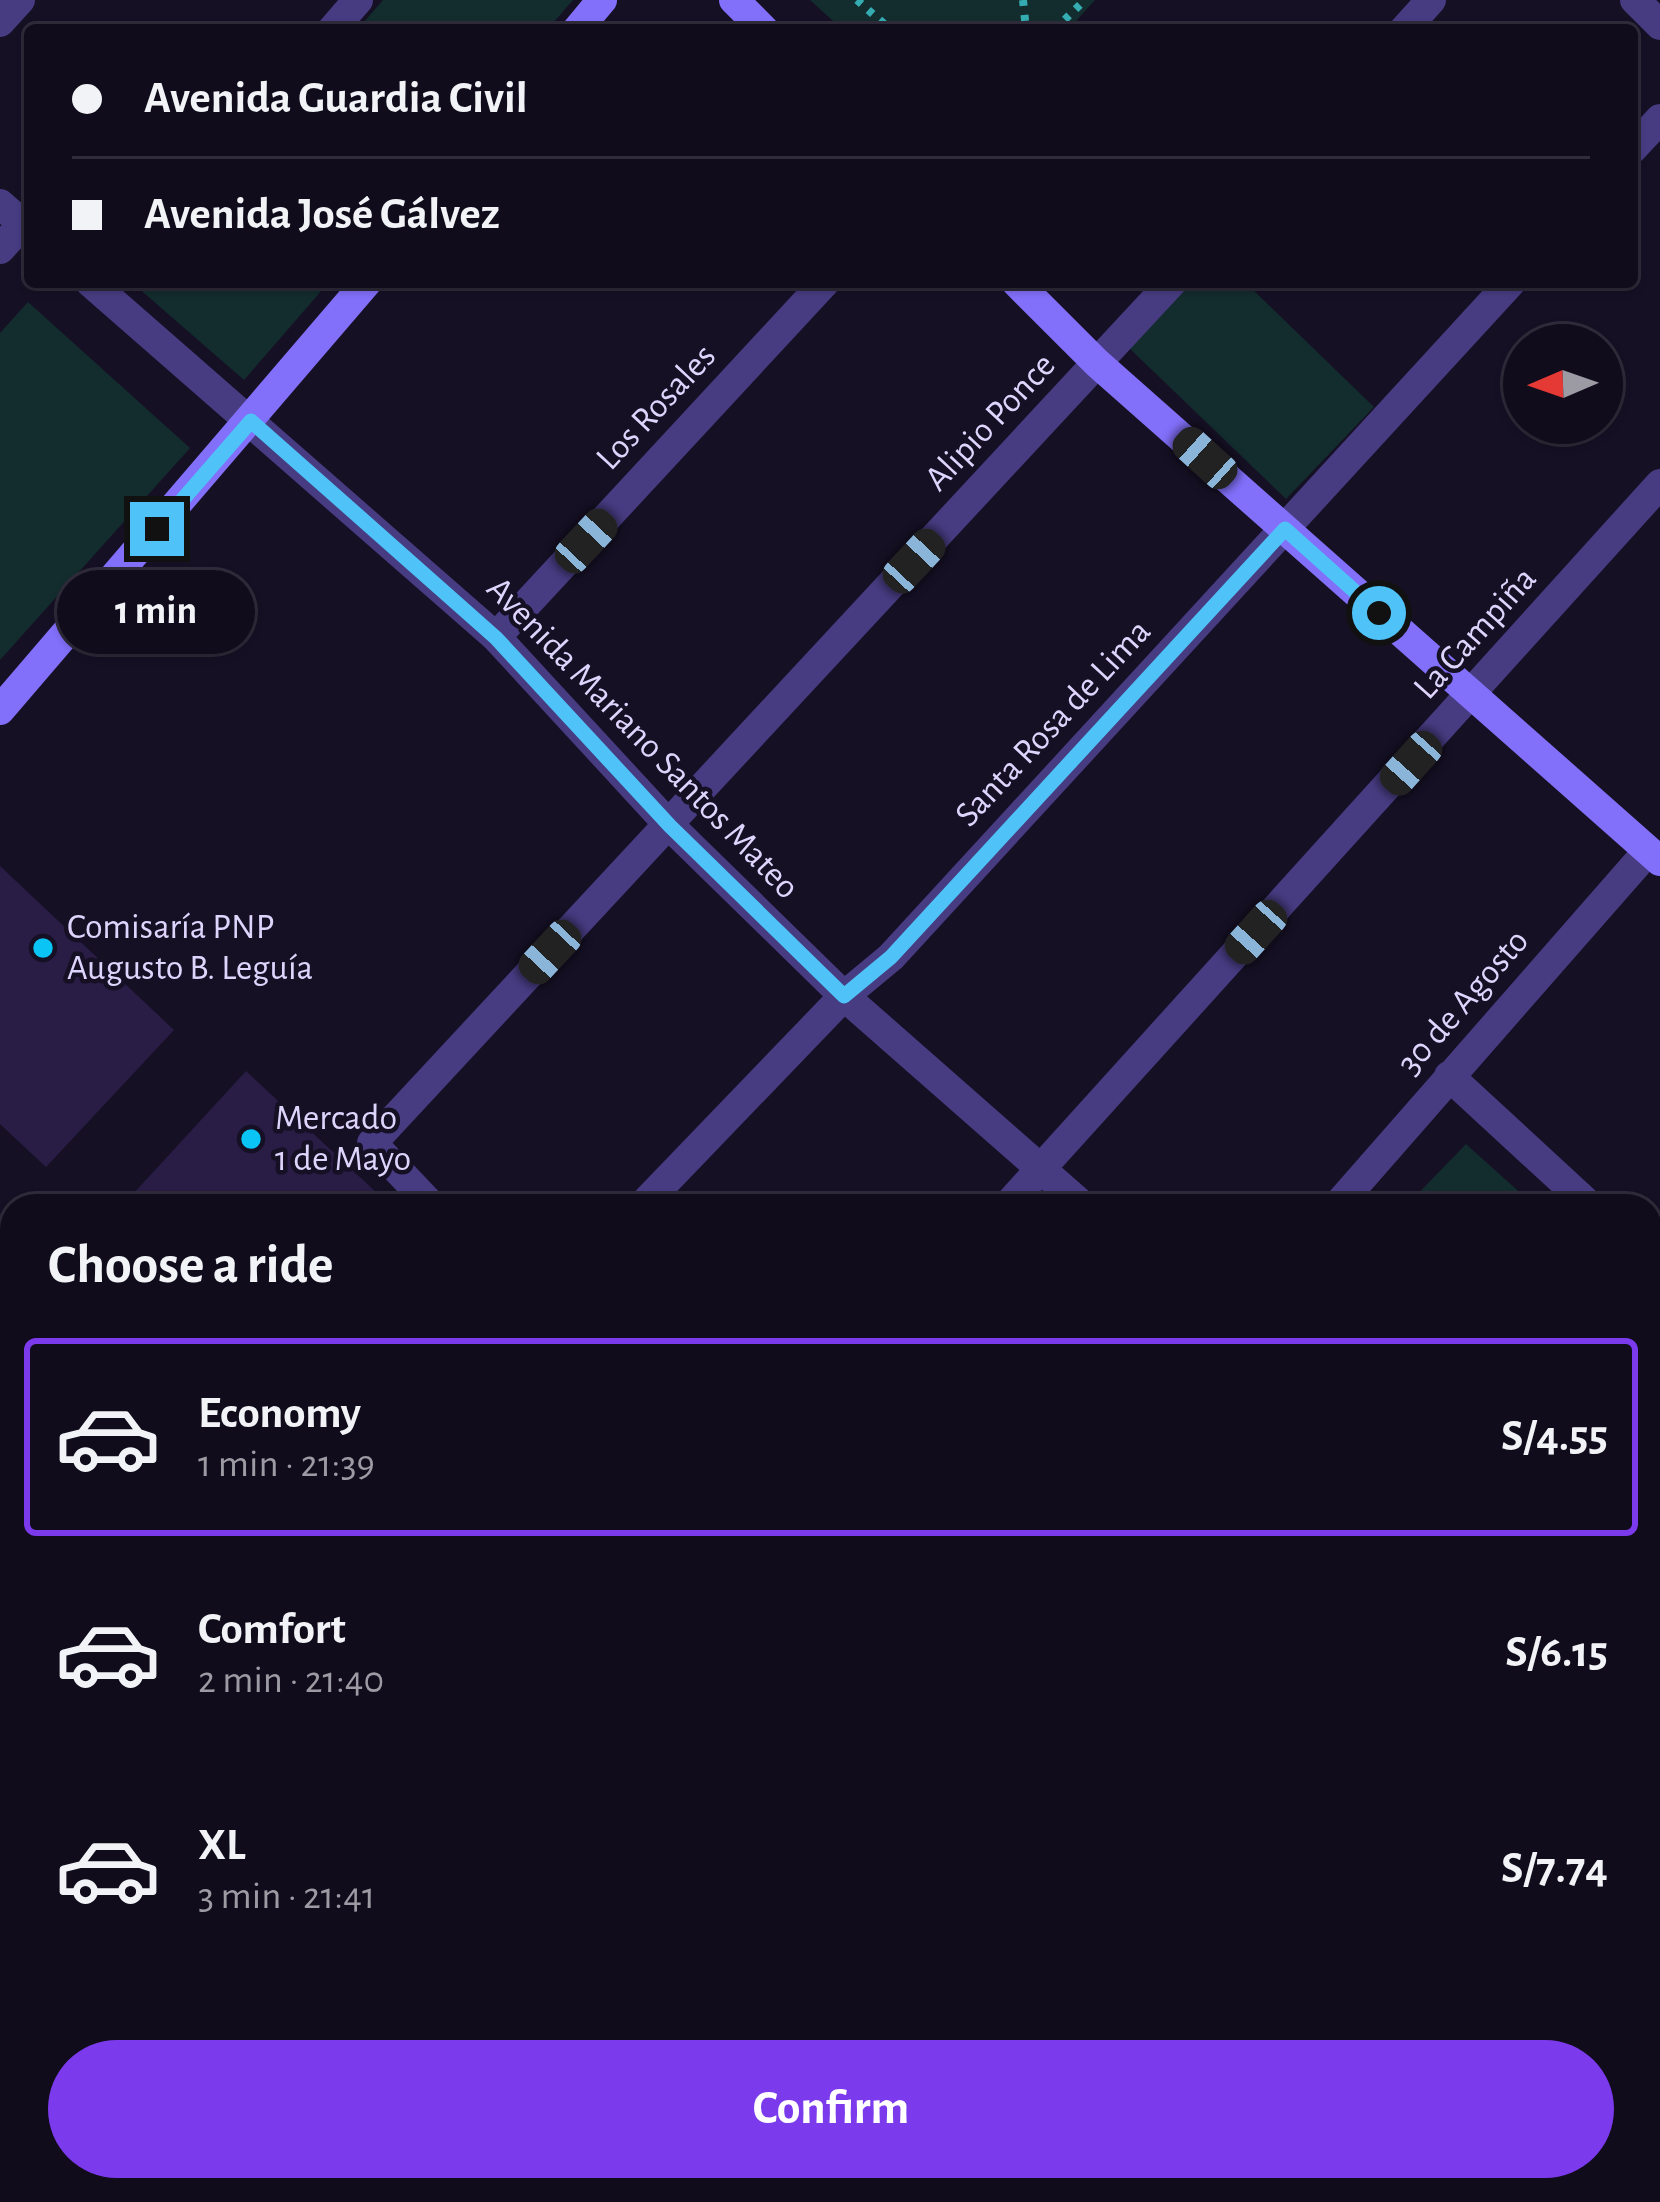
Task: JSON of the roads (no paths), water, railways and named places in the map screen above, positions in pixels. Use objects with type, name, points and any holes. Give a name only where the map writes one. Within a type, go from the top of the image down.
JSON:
[{"type":"street","points":[[0,22],[20,0]]},
{"type":"street","points":[[337,24],[358,0]]},
{"type":"street","points":[[582,24],[602,0]]},
{"type":"street","points":[[734,0],[758,24]]},
{"type":"street","points":[[1409,24],[1431,0]]},
{"type":"street","points":[[1635,0],[1660,25]]},
{"type":"street","points":[[1638,143],[1660,119]]},
{"type":"street","points":[[0,249],[18,219]]},
{"type":"street","name":"Avenida Mariano Santos Mateo","points":[[103,288],[496,638],[670,826],[844,996],[1069,1194]]},
{"type":"street","points":[[0,710],[362,288]]},
{"type":"street","name":"Los Rosales","points":[[496,638],[819,288]]},
{"type":"street","points":[[1022,288],[1097,363],[1654,856]]},
{"type":"street","name":"Alipio Ponce","points":[[421,1194],[372,1143],[1166,288]]},
{"type":"street","name":"Santa Rosa de Lima","points":[[654,1194],[844,996],[891,957],[1506,288]]},
{"type":"street","name":"La Campiña","points":[[1018,1194],[1659,486]]},
{"type":"street","name":"30 de Agosto","points":[[1347,1194],[1449,1076],[1654,856]]},
{"type":"street","points":[[1449,1076],[1577,1194]]},
{"type":"place","name":"Comisaría PNP Augusto B. Leguía","points":[[43,948]]},
{"type":"place","name":"Mercado 1 de Mayo","points":[[251,1139]]}]
